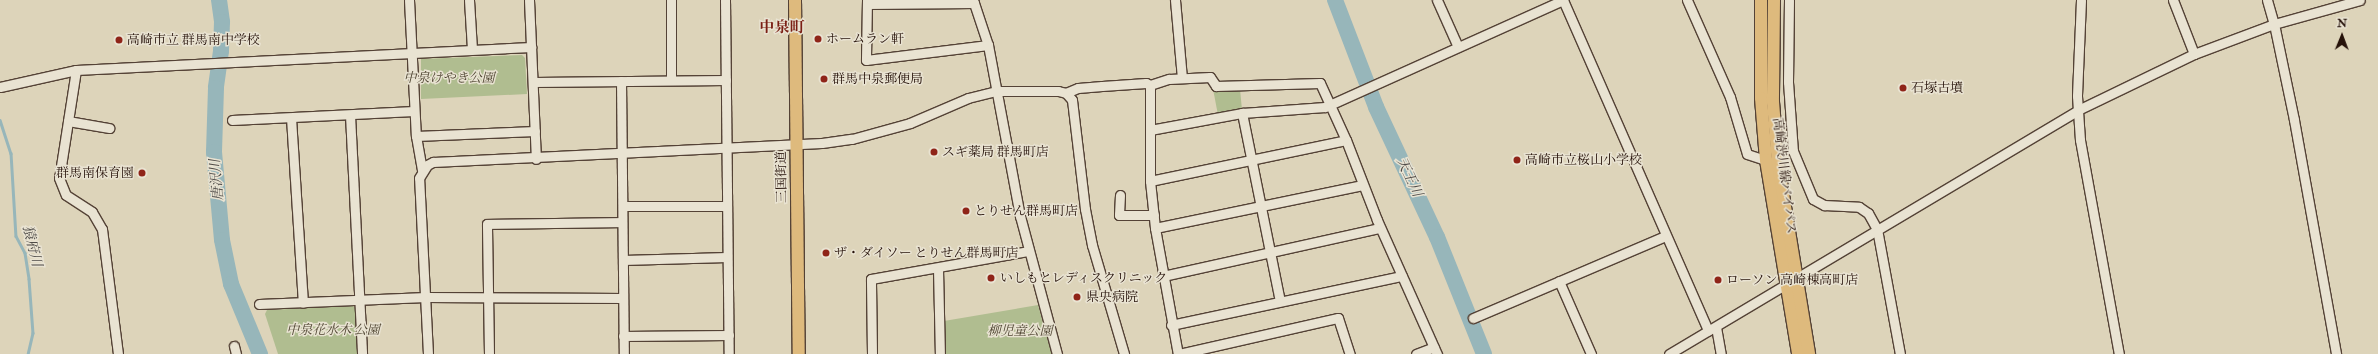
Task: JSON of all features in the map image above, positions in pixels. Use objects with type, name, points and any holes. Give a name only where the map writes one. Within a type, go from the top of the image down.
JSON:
[{"type":"main road","name":"三国街道","points":[[795,0],[799,354]]},
{"type":"main road","name":"高崎渋川線バイパス","points":[[1761,0],[1760,98],[1766,160],[1785,286],[1798,354]]},
{"type":"main road","name":"高崎渋川線バイパス","points":[[1774,0],[1773,95],[1776,149],[1795,279],[1809,354]]},
{"type":"street","points":[[408,0],[413,53],[416,136],[422,171]]},
{"type":"street","points":[[469,0],[472,49]]},
{"type":"street","points":[[529,0],[534,82],[536,159]]},
{"type":"street","points":[[671,0],[671,80]]},
{"type":"street","points":[[725,0],[728,148],[726,206],[730,354]]},
{"type":"street","points":[[1175,0],[1182,78]]},
{"type":"street","points":[[1437,0],[1458,47]]},
{"type":"street","points":[[1150,130],[1242,113],[1325,108],[1329,104],[1563,0],[1665,236],[1712,329],[1721,354]]},
{"type":"street","points":[[1687,0],[1730,97],[1747,154],[1766,160]]},
{"type":"street","points":[[1789,0],[1788,82],[1791,138],[1809,194],[1816,202],[1824,205],[1854,206],[1868,213],[1877,229],[1900,354]]},
{"type":"street","points":[[2081,0],[2078,110],[2080,140],[2119,354]]},
{"type":"street","points":[[2173,0],[2194,54]]},
{"type":"street","points":[[2267,0],[2274,24],[2336,354]]},
{"type":"street","points":[[1669,354],[2078,110],[2194,54],[2274,24],[2360,0]]},
{"type":"street","points":[[988,45],[866,60],[867,2],[974,1],[988,45],[1028,251],[1056,354]]},
{"type":"street","points":[[0,87],[76,70],[531,47]]},
{"type":"street","points":[[76,70],[59,178],[66,195],[92,212],[102,229],[118,354]]},
{"type":"street","points":[[1150,86],[1163,80],[1210,77],[1216,86],[1320,83],[1346,140],[1380,228],[1435,351],[1416,354]]},
{"type":"street","points":[[534,82],[726,80]]},
{"type":"street","points":[[621,81],[624,354]]},
{"type":"street","points":[[428,354],[419,178],[422,171],[433,162],[536,159],[622,153],[796,146],[867,136],[910,123],[968,98],[997,91],[1066,93],[1078,88],[1102,86],[1146,83],[1150,86]]},
{"type":"street","points":[[1150,86],[1150,181],[1155,228],[1171,325],[1178,354],[1338,318],[1350,354]]},
{"type":"street","points":[[1066,93],[1074,104],[1081,189],[1092,245],[1124,354]]},
{"type":"street","points":[[232,120],[350,116],[414,111]]},
{"type":"street","points":[[1242,113],[1280,301]]},
{"type":"street","points":[[350,116],[362,354]]},
{"type":"street","points":[[291,118],[303,303]]},
{"type":"street","points":[[68,121],[109,128]]},
{"type":"street","points":[[416,136],[535,131]]},
{"type":"street","points":[[1150,181],[1346,140]]},
{"type":"street","points":[[1155,228],[1363,185]]},
{"type":"street","points":[[1120,195],[1119,215],[1154,215]]},
{"type":"street","points":[[623,206],[726,206]]},
{"type":"street","points":[[489,354],[487,224],[622,222]]},
{"type":"street","points":[[1163,276],[1271,254],[1380,228]]},
{"type":"street","points":[[1473,318],[1665,236]]},
{"type":"street","points":[[872,354],[871,279],[938,269],[1028,251]]},
{"type":"street","points":[[623,260],[727,257]]},
{"type":"street","points":[[938,269],[940,354]]},
{"type":"street","points":[[1171,325],[1402,276]]},
{"type":"street","points":[[1559,281],[1591,354]]},
{"type":"street","points":[[259,304],[360,301],[426,297],[623,298]]},
{"type":"street","points":[[624,336],[730,335]]},
{"type":"green space","name":"中泉けやき公園","points":[[522,55],[525,58],[527,94],[421,99],[421,59]]},
{"type":"green space","points":[[1213,89],[1240,89],[1242,110],[1218,115]]},
{"type":"green space","name":"柳児童公園","points":[[1038,305],[1052,354],[945,354],[944,321]]},
{"type":"green space","name":"中泉花水木 公園","points":[[353,306],[357,309],[358,354],[278,354],[265,314],[267,310]]},
{"type":"waterway","name":"唐沢川","points":[[219,0],[222,22],[221,51],[216,88],[214,152],[222,240],[231,284],[260,354]]},
{"type":"waterway","name":"天王川","points":[[1335,0],[1376,107],[1437,237],[1484,354]]},
{"type":"waterway","name":"猿府川","points":[[0,120],[11,153],[16,236],[25,253],[29,279],[33,333],[28,354]]},
{"type":"place","name":"ホームラン軒","points":[[818,39]]},
{"type":"place","name":"高崎市立 群馬南中学校","points":[[119,40]]},
{"type":"place","name":"群馬中泉郵便局","points":[[824,79]]},
{"type":"place","name":"石塚古墳","points":[[1903,88]]},
{"type":"place","name":"スギ薬局 群馬町店","points":[[934,152]]},
{"type":"place","name":"高崎市立桜山小学校","points":[[1517,160]]},
{"type":"place","name":"群馬南保育園","points":[[142,173]]},
{"type":"place","name":"とりせん群馬町店","points":[[966,211]]},
{"type":"place","name":"ザ・ダイソー とりせん群馬町店","points":[[826,253]]},
{"type":"place","name":"いしもとレディスクリニック","points":[[991,278]]},
{"type":"place","name":"ローソン 高崎棟高町店","points":[[1718,280]]},
{"type":"place","name":"県央病院","points":[[1077,297]]},
{"type":"district","name":"中泉町","points":[[782,28]]}]
